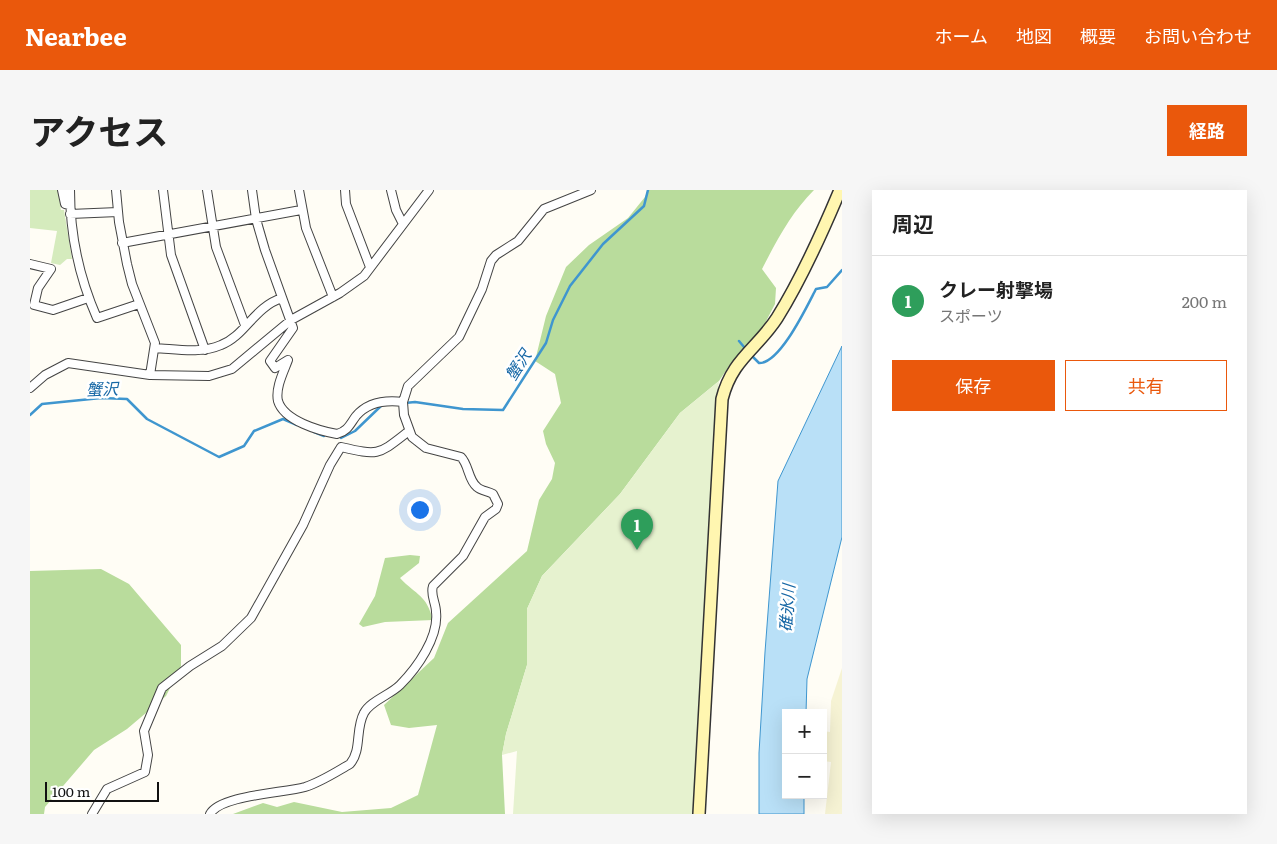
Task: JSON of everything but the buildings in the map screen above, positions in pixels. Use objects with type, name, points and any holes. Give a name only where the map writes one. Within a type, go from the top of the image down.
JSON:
[{"type":"street","points":[[62,190],[65,204],[70,205]]},
{"type":"street","points":[[70,190],[70,214],[77,259],[88,298],[97,318],[139,304]]},
{"type":"street","points":[[116,190],[122,243],[139,304],[155,348],[150,375]]},
{"type":"street","points":[[163,190],[167,235],[176,272],[205,350]]},
{"type":"street","points":[[207,190],[212,227],[221,264],[245,325]]},
{"type":"street","points":[[252,190],[256,219],[264,250],[293,328],[270,360],[275,368],[288,360],[281,378],[278,402],[293,418],[305,425],[337,434],[348,429],[358,414],[370,406],[380,402],[403,402]]},
{"type":"street","points":[[298,190],[301,210],[333,297]]},
{"type":"street","points":[[345,190],[346,204],[370,267]]},
{"type":"street","points":[[391,190],[396,210],[403,224]]},
{"type":"street","points":[[30,388],[44,375],[68,363],[150,375],[209,376],[232,369],[291,320],[354,285],[429,190]]},
{"type":"street","points":[[210,814],[212,810],[233,800],[306,786],[350,764],[355,758],[361,719],[365,710],[399,686],[410,674],[426,648],[436,617],[433,586],[464,556],[485,518],[496,509],[498,504],[493,494],[481,490],[474,484],[465,461],[461,457],[426,448],[409,431],[405,422],[403,402],[408,386],[446,352],[463,331],[492,261],[518,241],[544,209],[591,190]]},
{"type":"street","points":[[699,814],[722,399],[734,369],[769,328],[782,308],[840,190]]},
{"type":"street","points":[[122,243],[301,210]]},
{"type":"street","points":[[70,214],[118,212]]},
{"type":"street","points":[[30,264],[51,269],[38,288],[34,305],[53,310],[88,298]]},
{"type":"street","points":[[155,348],[205,350],[222,345],[269,302],[282,298]]},
{"type":"street","points":[[92,814],[107,789],[146,772],[148,755],[144,731],[162,688],[222,646],[251,618],[303,525],[341,447],[372,454],[386,449],[409,431]]},
{"type":"shaded area","points":[[842,668],[842,814],[825,814],[831,762],[827,762],[827,732],[830,732],[831,701]]},
{"type":"green space","points":[[30,190],[58,190],[61,210],[64,210],[72,259],[67,259],[60,265],[51,263],[57,231],[30,228]]},
{"type":"green space","points":[[648,190],[814,190],[791,217],[762,269],[776,288],[775,304],[762,329],[731,363],[719,381],[680,413],[620,494],[542,576],[527,609],[527,665],[506,734],[502,755],[505,814],[233,814],[263,803],[277,807],[294,802],[342,812],[391,808],[418,795],[437,725],[409,728],[391,725],[384,705],[434,658],[448,623],[527,551],[539,500],[552,479],[555,463],[546,444],[543,431],[561,403],[555,374],[535,361],[546,316],[566,267],[589,245],[628,218],[645,197]]},
{"type":"green space","points":[[719,381],[715,416],[693,814],[513,814],[517,751],[502,755],[506,734],[527,665],[527,609],[542,576],[620,494],[680,413]]},
{"type":"green space","points":[[410,555],[420,556],[419,563],[400,578],[424,600],[433,620],[385,622],[363,627],[359,624],[375,596],[385,558]]},
{"type":"green space","points":[[101,569],[129,584],[181,645],[181,666],[166,696],[127,729],[94,750],[45,807],[44,814],[30,814],[30,571]]},
{"type":"water","name":"碓氷川","points":[[842,346],[842,537],[807,679],[806,709],[782,709],[782,799],[804,799],[804,814],[759,814],[759,753],[778,481]]},
{"type":"waterway","name":"蟹沢","points":[[405,403],[415,402],[463,409],[503,410],[546,343],[553,320],[570,286],[603,244],[644,206],[648,190]]},
{"type":"waterway","points":[[752,356],[759,363],[767,361],[776,354],[792,333],[816,289],[827,287],[842,270]]},
{"type":"waterway","points":[[739,341],[744,347]]},
{"type":"waterway","name":"蟹沢","points":[[30,415],[42,404],[101,398],[127,399],[147,419],[219,457],[244,446],[254,431],[283,419],[297,425]]},
{"type":"waterway","name":"蟹沢","points":[[341,438],[355,431],[382,405]]},
{"type":"waterway","name":"蟹沢","points":[[314,432],[324,436]]},
{"type":"place","name":"クレー射撃場","points":[[637,550]]}]
